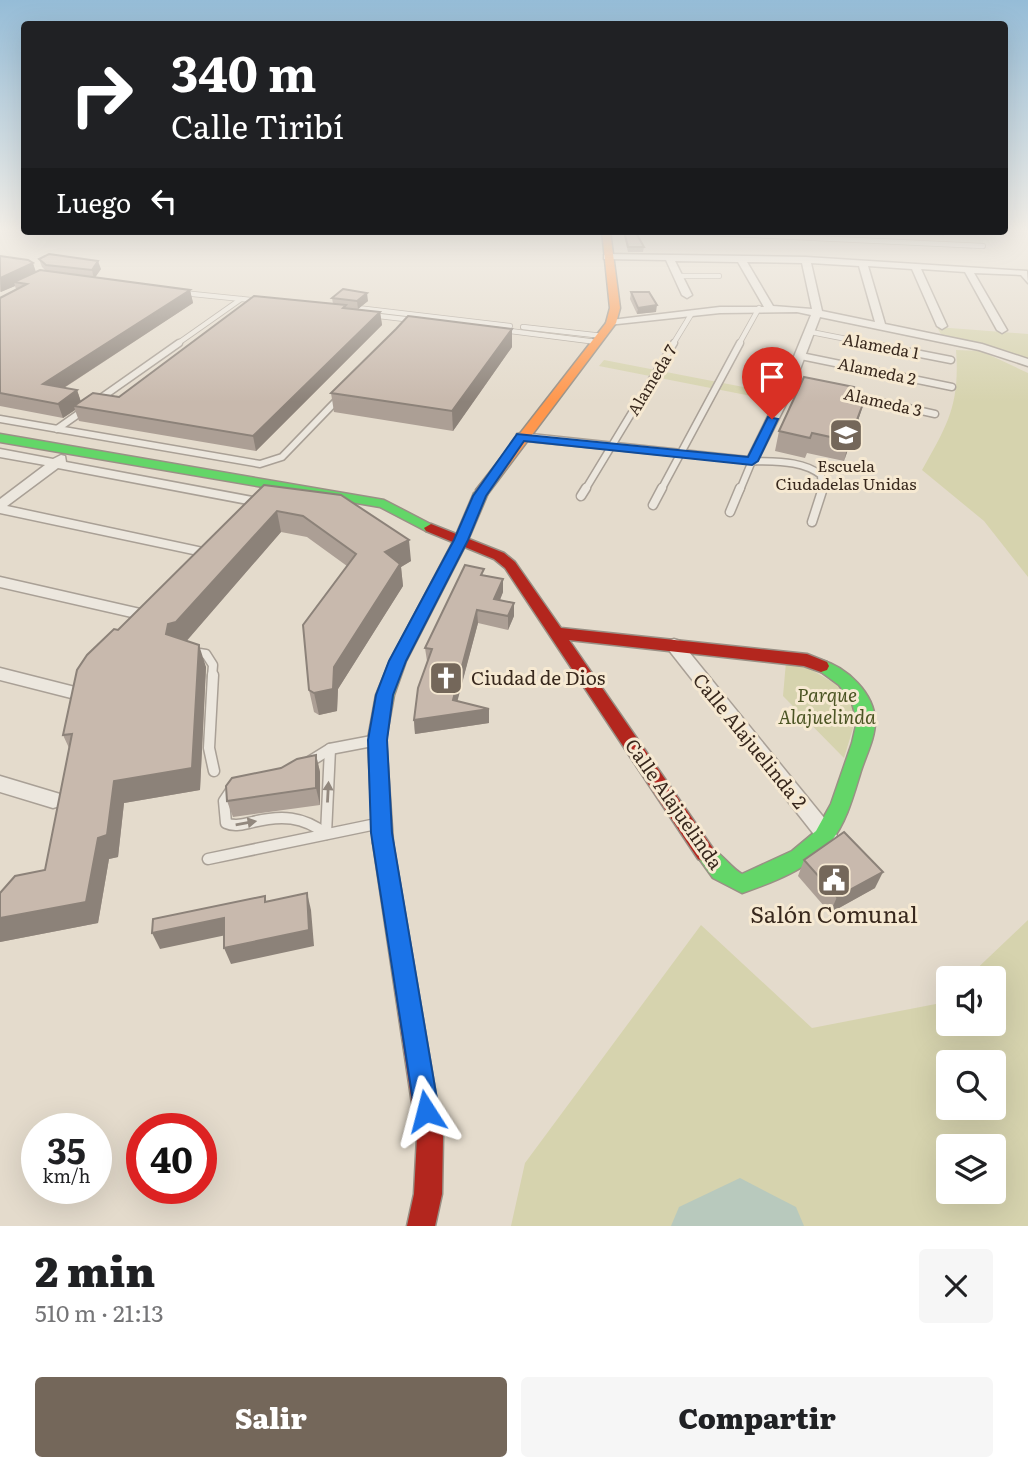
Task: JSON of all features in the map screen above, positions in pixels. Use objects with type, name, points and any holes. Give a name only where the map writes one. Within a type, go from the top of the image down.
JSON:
[{"type":"street","points":[[421,1226],[428,1194],[430,1137],[381,823],[377,740],[385,695],[398,661],[461,540],[480,496],[521,437],[604,334],[614,300],[612,287]]},
{"type":"street","points":[[683,287],[687,295]]},
{"type":"street","points":[[754,287],[764,308]]},
{"type":"street","points":[[521,437],[752,461],[811,332],[817,312],[812,287]]},
{"type":"street","points":[[870,287],[881,327]]},
{"type":"street","points":[[925,287],[942,326]]},
{"type":"street","points":[[978,287],[1002,330]]},
{"type":"street","points":[[604,334],[692,313],[764,308],[817,312],[982,347],[1028,363]]},
{"type":"street","name":"Calle Alajuelinda","points":[[0,438],[384,503],[426,526],[499,556],[510,565],[559,633],[717,870],[729,880],[742,884],[813,848],[827,836]]},
{"type":"street","points":[[0,507],[72,451]]},
{"type":"street","points":[[0,453],[258,502]]},
{"type":"street","points":[[0,507],[212,554]]},
{"type":"street","points":[[449,563],[426,526],[467,524]]},
{"type":"street","points":[[0,582],[149,616]]},
{"type":"street","points":[[559,633],[807,660],[828,667],[848,683],[862,703],[866,722],[839,811],[827,836]]},
{"type":"street","name":"Calle Alajuelinda 2","points":[[674,645],[827,836]]},
{"type":"street","points":[[0,674],[75,693]]},
{"type":"street","points":[[0,784],[53,800]]},
{"type":"lane","points":[[172,291],[270,300]]},
{"type":"lane","points":[[57,429],[241,299]]},
{"type":"lane","points":[[338,305],[418,318]]},
{"type":"lane","points":[[653,505],[764,308]]},
{"type":"lane","points":[[348,312],[503,328],[604,334]]},
{"type":"lane","name":"Alameda 7","points":[[580,496],[692,313]]},
{"type":"lane","points":[[406,330],[418,318]]},
{"type":"lane","name":"Alameda 1","points":[[811,332],[951,360]]},
{"type":"lane","name":"Alameda 2","points":[[801,356],[952,387]]},
{"type":"lane","points":[[790,382],[803,384]]},
{"type":"lane","points":[[0,419],[260,464],[282,457],[349,389]]},
{"type":"lane","name":"Alameda 3","points":[[830,390],[935,414]]},
{"type":"lane","points":[[730,512],[752,461],[799,465],[820,474],[823,484],[812,522]]},
{"type":"lane","points":[[180,650],[206,654],[213,665],[209,748],[214,771]]},
{"type":"lane","points":[[295,770],[330,749],[377,740]]},
{"type":"lane","points":[[326,834],[330,749]]},
{"type":"lane","points":[[246,785],[233,788],[227,793],[223,813],[226,823],[233,826],[285,816],[313,822],[326,834]]},
{"type":"lane","points":[[208,859],[381,823]]},
{"type":"green space","points":[[937,327],[1028,334],[1028,359],[943,338]]},
{"type":"green space","points":[[956,350],[981,351],[1028,373],[1028,577],[984,521],[922,470],[945,426],[954,400]]},
{"type":"green space","points":[[604,360],[775,393],[772,400],[599,366]]},
{"type":"green space","name":"Parque Alajuelinda","points":[[786,662],[805,666],[846,690],[857,715],[844,758],[783,696]]},
{"type":"green space","points":[[1028,920],[1028,1226],[511,1226],[525,1163],[701,925],[812,1028],[936,1004],[936,1036],[1006,1036],[1006,966],[980,966]]},
{"type":"building","points":[[21,287],[169,287],[190,290],[43,384],[77,390],[58,404],[0,393],[0,298]]},
{"type":"building","points":[[343,289],[367,293],[357,301],[332,298]]},
{"type":"building","points":[[631,292],[649,292],[657,305],[638,308]]},
{"type":"building","points":[[254,296],[346,305],[343,308],[380,312],[253,436],[74,406],[93,393],[119,397]]},
{"type":"building","points":[[408,316],[512,329],[452,411],[331,393],[396,329]]},
{"type":"building","points":[[804,377],[854,387],[849,399],[864,401],[849,441],[812,433],[810,438],[779,431]]},
{"type":"building","points":[[264,485],[341,495],[409,540],[385,552],[400,564],[334,667],[333,689],[314,693],[309,690],[303,625],[356,554],[303,516],[277,511],[176,622],[168,624],[166,634],[199,645],[192,768],[114,781],[107,835],[98,838],[86,902],[0,918],[0,893],[15,876],[45,870],[72,734],[63,735],[77,670],[87,655],[114,629],[118,630]]},
{"type":"building","points":[[465,565],[484,569],[481,575],[503,579],[494,599],[514,603],[508,616],[477,610],[453,700],[489,709],[414,720],[418,688],[432,649],[425,648]]},
{"type":"building","points":[[316,755],[316,788],[227,801],[226,786],[232,778],[281,768],[297,759]]},
{"type":"building","points":[[844,832],[883,872],[837,897],[804,860]]},
{"type":"building","points":[[307,893],[309,930],[224,948],[224,918],[152,933],[153,919],[265,896],[265,902]]},
{"type":"waterway","points":[[698,1226],[740,1204],[777,1226]]},
{"type":"traffic: fast","points":[[0,438],[384,504],[431,528]]},
{"type":"traffic: fast","points":[[383,843],[377,739],[385,695],[398,661],[461,540],[481,493]]},
{"type":"traffic: fast","points":[[705,853],[721,872],[742,884],[799,857],[823,837],[832,823],[841,804],[866,721],[857,695],[838,675],[821,666]]},
{"type":"traffic: slow","points":[[481,493],[611,323],[615,308],[613,287]]},
{"type":"traffic: jam","points":[[431,528],[499,556],[510,565],[705,853]]},
{"type":"traffic: jam","points":[[559,633],[807,660],[821,666]]},
{"type":"traffic: jam","points":[[383,843],[430,1137],[428,1194],[421,1226]]},
{"type":"place","name":"Escuela Ciudadelas Unidas","points":[[846,435]]},
{"type":"place","name":"Ciudad de Dios","points":[[446,678]]},
{"type":"place","name":"Salón Comunal","points":[[834,880]]},
{"type":"route","points":[[426,1111],[381,833],[377,740],[385,695],[398,661],[461,540],[480,496],[521,437],[752,461],[772,419]]}]
